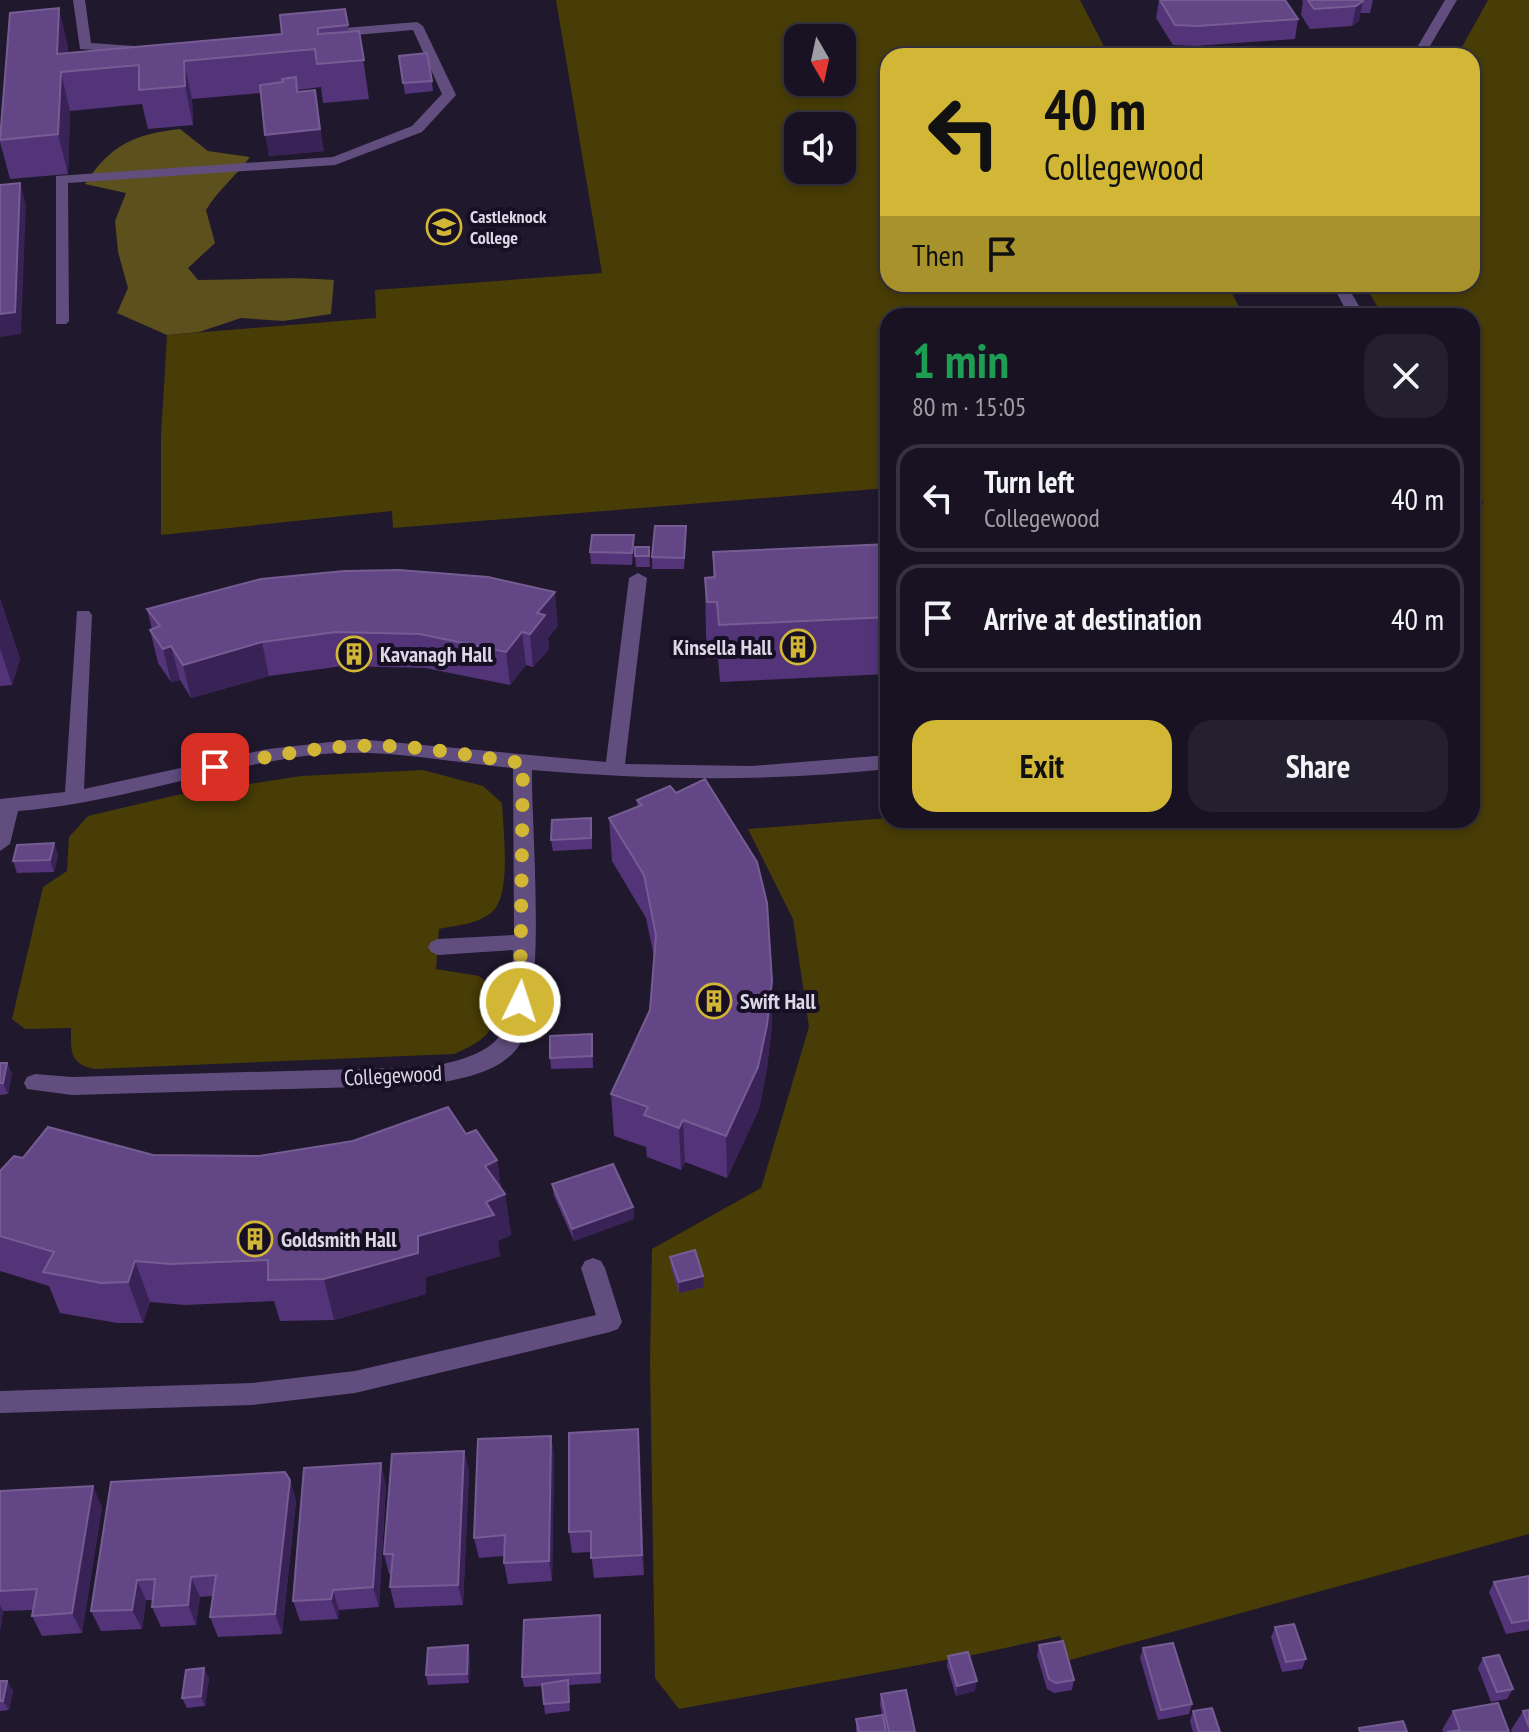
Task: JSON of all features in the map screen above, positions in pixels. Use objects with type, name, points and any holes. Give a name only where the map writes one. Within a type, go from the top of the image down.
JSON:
[{"type":"street","points":[[79,0],[85,46],[142,50]]},
{"type":"street","points":[[1423,48],[1451,0]]},
{"type":"street","points":[[61,321],[61,179],[335,161],[417,129],[449,95],[417,26],[310,35]]},
{"type":"street","points":[[615,770],[638,578]]},
{"type":"street","points":[[74,797],[83,615]]},
{"type":"street","points":[[0,844],[5,806],[74,797],[275,755],[358,745],[425,749],[523,763],[615,770],[769,774],[880,763]]},
{"type":"street","name":"Collegewood","points":[[35,1083],[72,1086],[430,1076],[485,1061],[511,1043],[517,1023],[523,942],[523,763]]},
{"type":"street","points":[[438,947],[523,942]]},
{"type":"street","points":[[0,1402],[252,1394],[370,1379],[610,1322],[593,1268]]},
{"type":"shaded area","points":[[556,0],[1080,0],[1105,48],[880,48],[880,292],[1231,292],[1240,308],[880,308],[880,489],[393,528],[392,511],[161,535],[161,436],[167,335],[376,318],[375,290],[602,273]]},
{"type":"shaded area","points":[[1488,0],[1529,0],[1529,1534],[1070,1660],[1060,1636],[679,1709],[655,1678],[650,1362],[652,1249],[761,1188],[809,1027],[793,919],[748,829],[880,819],[880,828],[1480,828],[1480,512],[1483,503],[1480,494],[1480,308],[1378,308],[1369,292],[1480,292],[1480,48],[1461,48]]},
{"type":"shaded area","points":[[180,129],[208,151],[250,157],[206,210],[215,243],[188,268],[198,280],[334,280],[331,314],[283,321],[241,318],[199,332],[167,335],[117,313],[128,288],[118,252],[115,221],[126,193],[85,184],[104,160],[125,144],[150,134]]},
{"type":"shaded area","points":[[423,770],[483,786],[502,803],[505,861],[498,904],[480,920],[439,929],[436,969],[479,976],[498,991],[493,1024],[476,1043],[454,1054],[95,1069],[80,1064],[73,1055],[71,1028],[25,1029],[12,1019],[43,887],[67,871],[69,837],[88,816],[177,795],[301,776]]},
{"type":"building","points":[[1160,0],[1285,0],[1298,19],[1175,25]]},
{"type":"building","points":[[1308,0],[1363,1],[1356,6],[1314,9]]},
{"type":"building","points":[[59,8],[57,54],[282,34],[280,15],[345,9],[348,25],[318,28],[318,34],[359,31],[364,60],[317,64],[315,49],[184,61],[185,86],[139,90],[139,65],[61,72],[58,134],[0,140],[10,13]]},
{"type":"building","points":[[427,53],[432,81],[403,83],[399,56]]},
{"type":"building","points":[[296,77],[297,92],[315,90],[320,129],[265,135],[260,85]]},
{"type":"building","points":[[20,183],[15,312],[0,314],[0,185]]},
{"type":"building","points":[[655,526],[686,526],[684,558],[652,557]]},
{"type":"building","points":[[592,535],[634,535],[632,553],[590,552]]},
{"type":"building","points":[[880,544],[880,617],[719,625],[717,602],[707,602],[705,578],[715,577],[713,552]]},
{"type":"building","points":[[635,547],[649,547],[649,556],[635,556]]},
{"type":"building","points":[[399,570],[488,577],[555,592],[537,613],[545,615],[530,634],[522,632],[506,652],[420,634],[336,632],[262,642],[183,665],[171,646],[163,649],[150,630],[160,626],[147,609],[261,579],[344,571]]},
{"type":"building","name":"Swift Hall","points":[[705,779],[757,862],[767,903],[772,981],[758,1067],[726,1136],[683,1120],[679,1128],[644,1115],[648,1107],[611,1094],[650,1010],[656,935],[644,875],[609,818],[642,805],[637,800],[670,786],[676,793]]},
{"type":"building","points":[[591,818],[591,838],[551,840],[552,820]]},
{"type":"building","points":[[54,843],[50,860],[13,861],[17,845]]},
{"type":"building","points":[[592,1034],[592,1056],[550,1058],[550,1036]]},
{"type":"building","points":[[0,1063],[7,1063],[3,1083],[0,1083]]},
{"type":"building","name":"Goldsmith Hall","points":[[448,1107],[466,1134],[476,1130],[497,1160],[485,1166],[505,1194],[486,1202],[494,1215],[418,1236],[418,1253],[324,1279],[268,1280],[268,1260],[171,1264],[135,1261],[128,1282],[101,1283],[43,1272],[54,1252],[0,1236],[0,1171],[14,1156],[23,1158],[48,1127],[153,1155],[259,1156],[353,1141]]},
{"type":"building","points":[[613,1164],[633,1207],[572,1229],[552,1184]]},
{"type":"building","points":[[695,1250],[703,1276],[679,1282],[670,1257]]},
{"type":"building","points":[[638,1429],[642,1555],[591,1558],[591,1531],[569,1532],[569,1433]]},
{"type":"building","points":[[551,1436],[549,1561],[504,1563],[505,1535],[474,1538],[478,1439]]},
{"type":"building","points":[[464,1451],[458,1585],[390,1587],[393,1554],[384,1554],[392,1454]]},
{"type":"building","points":[[381,1463],[373,1587],[333,1590],[331,1599],[293,1601],[304,1468]]},
{"type":"building","points":[[285,1472],[290,1480],[275,1614],[210,1617],[216,1575],[191,1577],[188,1605],[152,1607],[155,1579],[137,1580],[132,1610],[91,1611],[111,1482]]},
{"type":"building","points":[[93,1486],[72,1613],[32,1616],[37,1589],[0,1591],[0,1491]]},
{"type":"building","points":[[1529,1576],[1529,1620],[1512,1623],[1494,1582]]},
{"type":"building","points":[[600,1615],[600,1673],[522,1677],[524,1620]]},
{"type":"building","points":[[1294,1624],[1306,1659],[1286,1662],[1275,1627]]},
{"type":"building","points":[[1063,1641],[1074,1680],[1056,1683],[1049,1679],[1039,1645]]},
{"type":"building","points":[[1173,1643],[1192,1704],[1161,1710],[1143,1648]]},
{"type":"building","points":[[468,1645],[467,1674],[426,1675],[428,1648]]},
{"type":"building","points":[[968,1652],[977,1681],[957,1686],[948,1656]]},
{"type":"building","points":[[1499,1655],[1513,1689],[1497,1692],[1483,1658]]},
{"type":"building","points":[[204,1668],[201,1696],[182,1698],[186,1670]]},
{"type":"building","points":[[568,1680],[569,1702],[544,1704],[542,1684]]},
{"type":"building","points":[[0,1681],[7,1681],[3,1701],[0,1701]]},
{"type":"building","points":[[906,1690],[915,1732],[889,1732],[881,1694]]},
{"type":"building","points":[[1498,1703],[1509,1732],[1447,1732],[1460,1730],[1453,1711]]},
{"type":"building","points":[[1212,1708],[1220,1732],[1199,1732],[1193,1711]]},
{"type":"building","points":[[1529,1710],[1529,1727],[1523,1711]]},
{"type":"building","points":[[883,1715],[886,1732],[859,1732],[856,1719]]},
{"type":"building","points":[[1403,1721],[1407,1732],[1360,1732],[1359,1728]]},
{"type":"place","name":"Castleknock College","points":[[444,227]]},
{"type":"place","name":"Kinsella Hall","points":[[798,647]]},
{"type":"place","name":"Kavanagh Hall","points":[[354,654]]},
{"type":"place","name":"Swift Hall","points":[[714,1001]]},
{"type":"place","name":"Goldsmith Hall","points":[[255,1239]]},
{"type":"route","points":[[215,767],[275,755],[358,745],[425,749],[523,763],[520,1002]]}]
